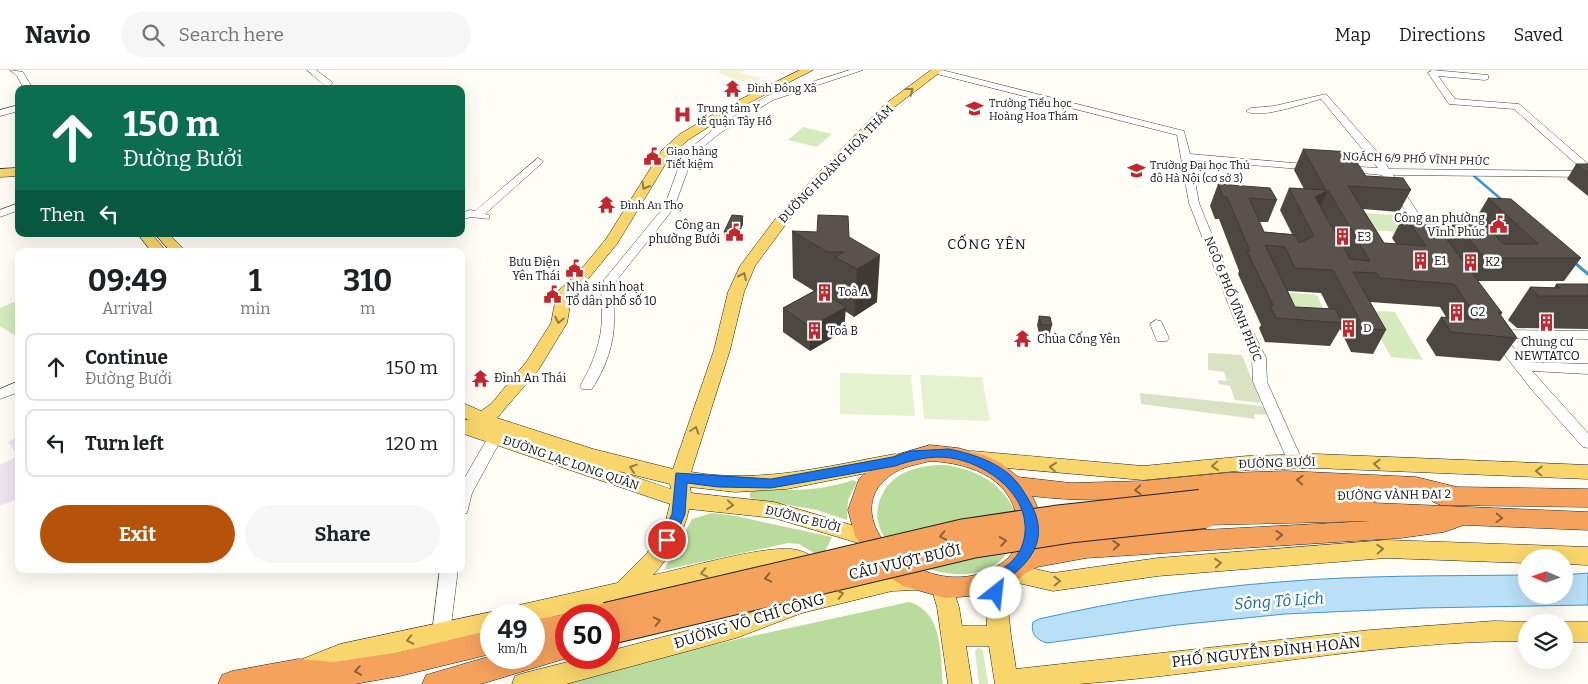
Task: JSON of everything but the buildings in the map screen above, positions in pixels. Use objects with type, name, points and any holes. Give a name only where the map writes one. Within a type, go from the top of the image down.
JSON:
[{"type":"highway","points":[[1007,573],[1026,553],[1031,539],[1032,525],[1026,504],[1013,485],[1000,473],[968,457],[930,453],[911,455],[895,461],[879,471],[867,485],[861,501],[860,518],[865,537],[877,554],[894,570],[916,581],[942,587],[963,588],[1007,573],[1029,560],[1066,550],[1108,545],[1401,529],[1444,523],[1457,506],[1416,486],[1286,480],[1227,482],[1143,490],[1070,492],[1013,485]]},
{"type":"highway","name":"ĐƯỜNG VÀNH ĐAI 2","points":[[1202,509],[1324,511],[1457,506],[1588,498]]},
{"type":"highway","name":"ĐƯỜNG VÀNH ĐAI 2","points":[[1457,506],[1588,521]]},
{"type":"highway","name":"CẦU VƯỢT BƯỞI","points":[[620,624],[972,546],[1202,509]]},
{"type":"highway","points":[[232,684],[298,672],[334,675],[400,664],[480,645]]},
{"type":"highway","points":[[436,684],[490,669]]},
{"type":"main road","points":[[472,424],[534,365],[559,323],[562,298],[565,292],[583,276],[612,241],[666,153],[684,137],[738,111],[808,70]]},
{"type":"main road","name":"ĐƯỜNG HOÀNG HOA THÁM","points":[[624,590],[643,573],[662,550],[675,526],[681,500],[680,477],[722,350],[736,292],[748,266],[784,217],[856,139],[889,106],[937,70]]},
{"type":"main road","points":[[0,173],[15,172]]},
{"type":"main road","points":[[0,178],[15,178]]},
{"type":"main road","points":[[147,237],[157,248]]},
{"type":"main road","points":[[164,237],[174,248]]},
{"type":"main road","name":"ĐƯỜNG LẠC LONG QUÂN","points":[[472,424],[643,471],[680,477]]},
{"type":"main road","name":"ĐƯỜNG LẠC LONG QUÂN","points":[[472,424],[495,438],[681,500]]},
{"type":"main road","name":"ĐƯỜNG BƯỞI","points":[[968,457],[1079,470],[1143,472],[1247,463],[1295,462],[1588,472]]},
{"type":"main road","points":[[680,477],[718,482],[771,484],[895,461]]},
{"type":"main road","name":"ĐƯỜNG BƯỞI","points":[[681,500],[774,510],[865,537]]},
{"type":"main road","points":[[1006,682],[999,636],[1007,573],[1033,580],[1053,582],[1082,580],[1158,568],[1386,549],[1588,556]]},
{"type":"main road","points":[[545,609],[762,560],[788,557],[806,561],[815,582],[811,592],[801,604]]},
{"type":"main road","name":"ĐƯỜNG VÕ CHÍ CÔNG","points":[[524,684],[736,628],[801,604],[892,582],[916,581]]},
{"type":"main road","points":[[942,587],[954,636],[960,684]]},
{"type":"main road","points":[[298,672],[340,655],[480,624]]},
{"type":"main road","name":"PHỐ NGUYỄN ĐÌNH HOÀN","points":[[1006,682],[1370,640],[1494,631],[1518,632]]},
{"type":"main road","points":[[1573,632],[1588,632]]},
{"type":"main road","points":[[954,636],[999,636]]},
{"type":"street","points":[[14,70],[20,74],[27,85]]},
{"type":"street","points":[[311,70],[329,85]]},
{"type":"street","points":[[587,386],[603,357],[606,342],[606,291],[610,280],[669,208],[686,161],[695,149],[738,111],[770,98],[859,70]]},
{"type":"street","name":"NGÕ 6 PHỐ VĨNH PHÚC","points":[[937,70],[1181,133],[1194,204],[1226,285],[1260,358],[1260,382],[1295,462]]},
{"type":"street","points":[[1479,70],[1485,77],[1432,73],[1452,102],[1516,106],[1588,169]]},
{"type":"street","points":[[1251,111],[1274,109],[1323,96],[1368,147],[1431,242]]},
{"type":"street","points":[[0,113],[15,109]]},
{"type":"street","name":"NGÁCH 6/9 PHỐ VĨNH PHÚC","points":[[1184,156],[1386,172],[1588,174]]},
{"type":"street","points":[[465,215],[470,212],[482,216],[538,161]]},
{"type":"street","points":[[0,214],[15,208]]},
{"type":"street","points":[[1156,324],[1162,338]]},
{"type":"street","points":[[1495,334],[1588,335]]},
{"type":"street","points":[[1495,334],[1588,342]]},
{"type":"street","points":[[1495,334],[1588,443]]},
{"type":"street","points":[[1521,366],[1588,369]]},
{"type":"street","points":[[0,394],[15,388]]},
{"type":"street","points":[[465,491],[495,438]]},
{"type":"street","points":[[441,633],[449,573]]},
{"type":"shaded area","points":[[722,70],[745,70],[740,73],[763,78],[756,81],[749,79],[742,82],[718,73]]},
{"type":"shaded area","points":[[15,438],[15,452],[8,442]]},
{"type":"shaded area","points":[[15,458],[15,500],[0,506],[0,465]]},
{"type":"green space","points":[[803,127],[832,134],[817,147],[788,140]]},
{"type":"green space","points":[[1347,212],[1410,216],[1423,234],[1358,229]]},
{"type":"green space","points":[[1417,216],[1463,216],[1485,237],[1429,234]]},
{"type":"green space","points":[[1283,292],[1317,295],[1329,322],[1294,318]]},
{"type":"green space","points":[[15,302],[15,335],[0,326],[0,308]]},
{"type":"green space","points":[[1365,310],[1395,312],[1423,360],[1391,357]]},
{"type":"green space","points":[[1208,353],[1242,355],[1261,403],[1235,400],[1230,386],[1219,384],[1218,380],[1227,381],[1224,372],[1208,370]]},
{"type":"green space","points":[[840,373],[911,375],[915,416],[840,414]]},
{"type":"green space","points":[[920,375],[982,377],[990,421],[924,419]]},
{"type":"green space","points":[[1140,393],[1262,406],[1270,415],[1254,414],[1255,419],[1141,404]]},
{"type":"green space","points":[[945,465],[966,470],[985,478],[1001,490],[1015,512],[1016,524],[1012,541],[999,562],[978,572],[953,574],[926,568],[903,556],[885,538],[877,517],[883,493],[895,479],[910,470],[927,466]]},
{"type":"green space","points":[[853,480],[857,482],[848,500],[847,520],[817,510],[750,498],[750,493],[756,489],[805,489],[841,484]]},
{"type":"green space","points":[[712,513],[736,516],[832,537],[822,558],[799,544],[788,543],[664,570],[692,519]]},
{"type":"green space","points":[[909,602],[920,607],[929,615],[934,625],[940,648],[943,684],[549,684],[612,669],[620,669],[620,667]]},
{"type":"green space","points":[[978,647],[983,651],[988,684],[979,684],[975,651]]},
{"type":"water","name":"Sông Tô Lịch","points":[[1588,573],[1588,605],[1421,608],[1285,614],[1177,625],[1047,643],[1037,638],[1033,633],[1032,626],[1033,622],[1039,619],[1158,596],[1249,585],[1372,577],[1518,575],[1518,604],[1573,604],[1573,574]]},
{"type":"waterway","points":[[1474,176],[1502,200]]},
{"type":"waterway","points":[[1575,263],[1588,274]]},
{"type":"place","name":"Đình Đông Xã","points":[[733,88]]},
{"type":"place","name":"Trường Tiểu học Hoàng Hoa Thám","points":[[975,109]]},
{"type":"place","name":"Trung tâm Y tế quận Tây Hồ","points":[[683,114]]},
{"type":"place","name":"Giao hàng Tiết kiệm","points":[[652,157]]},
{"type":"place","name":"Trường Đại học Thủ đô Hà Nội (cơ sở 3)","points":[[1136,171]]},
{"type":"place","name":"Đình An Thọ","points":[[606,205]]},
{"type":"place","name":"Công an phường Vĩnh Phúc","points":[[1499,225]]},
{"type":"place","name":"Công an phường Bưởi","points":[[734,232]]},
{"type":"place","name":"E3","points":[[1343,237]]},
{"type":"place","name":"E1","points":[[1420,261]]},
{"type":"place","name":"K2","points":[[1471,262]]},
{"type":"place","name":"Bưu Điện Yên Thái","points":[[574,269]]},
{"type":"place","name":"Toà A","points":[[824,292]]},
{"type":"place","name":"Nhà sinh hoạt Tổ dân phố số 10","points":[[552,294]]},
{"type":"place","name":"G2","points":[[1456,312]]},
{"type":"place","name":"Chung cư NEWTATCO","points":[[1547,323]]},
{"type":"place","name":"D","points":[[1349,328]]},
{"type":"place","name":"Toà B","points":[[814,331]]},
{"type":"place","name":"Chùa Cống Yên","points":[[1023,339]]},
{"type":"place","name":"Đình An Thái","points":[[480,378]]},
{"type":"district","name":"CỐNG YÊN","points":[[987,244]]},
{"type":"route","points":[[667,540],[679,514],[681,500],[680,477],[718,482],[771,484],[895,461],[911,455],[949,453],[968,457],[1000,473],[1023,497],[1029,511],[1032,525],[1031,539],[1026,553],[1018,565],[995,581],[996,593]]}]
